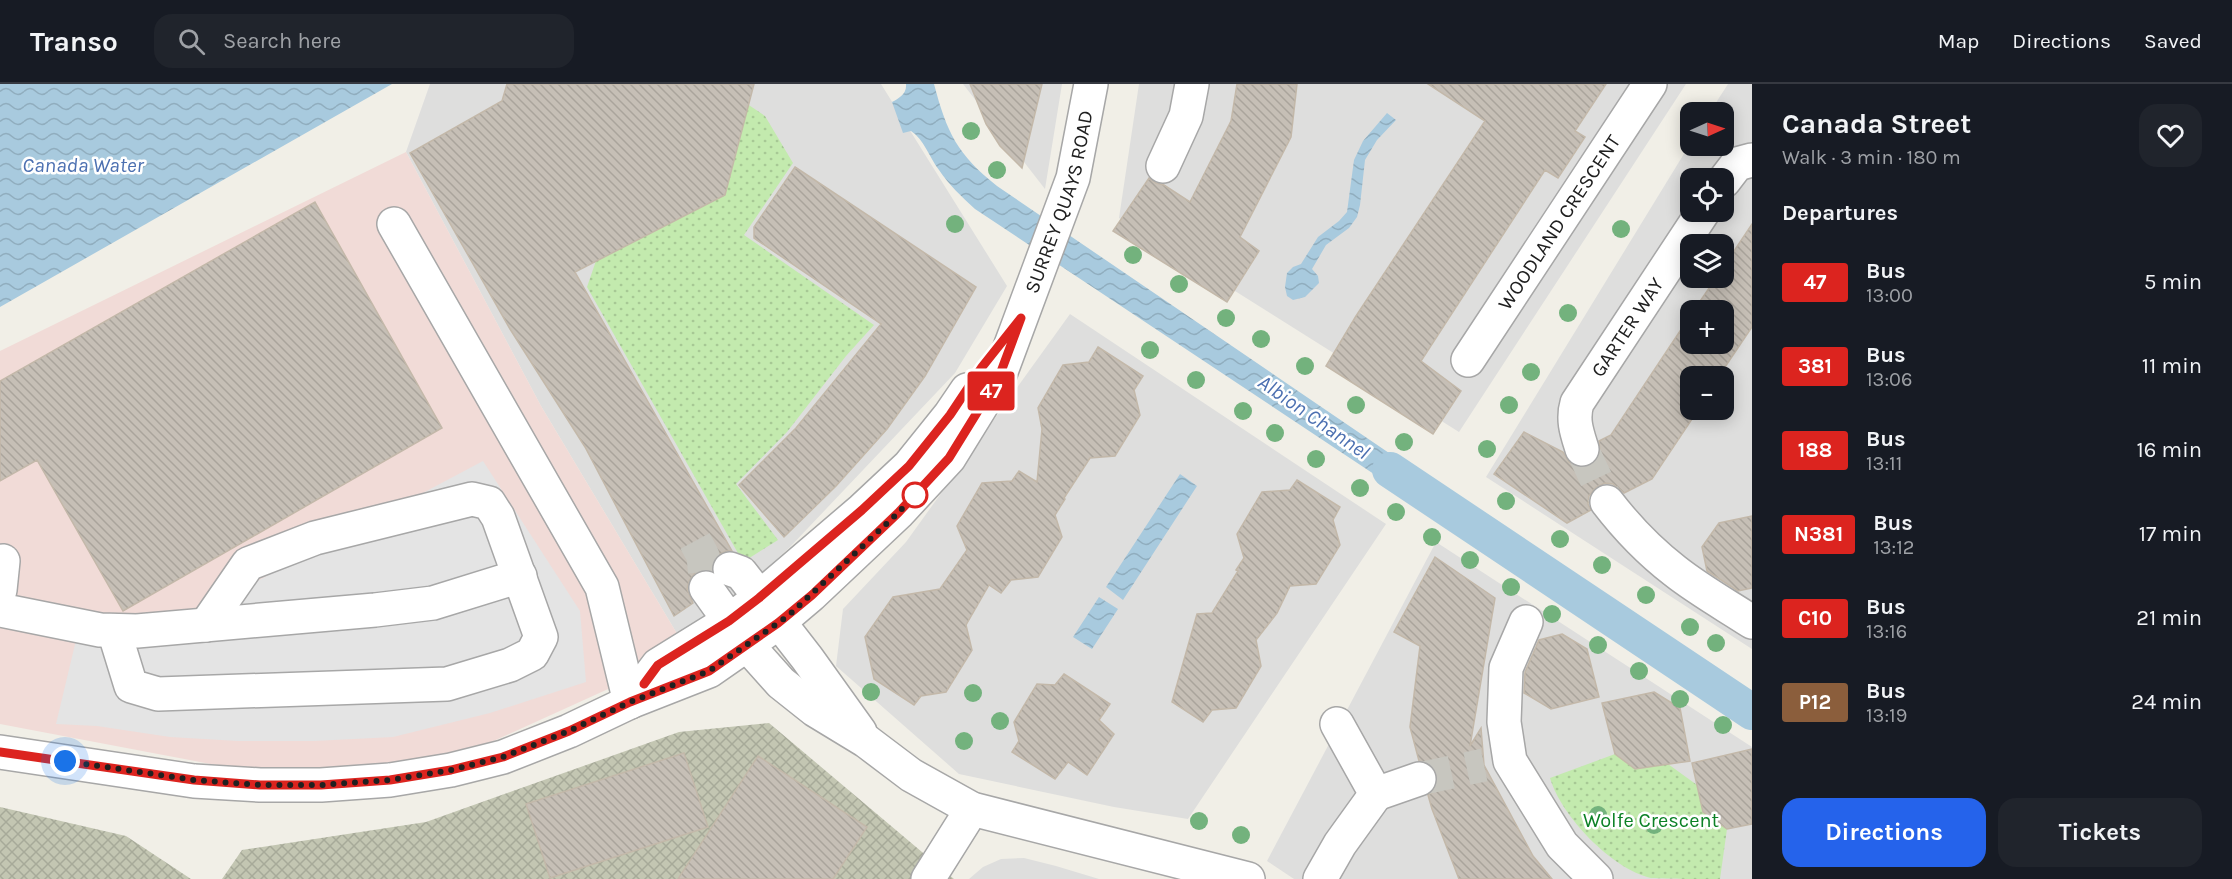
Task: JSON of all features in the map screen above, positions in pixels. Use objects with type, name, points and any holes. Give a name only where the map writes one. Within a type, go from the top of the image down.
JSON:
[{"type":"street","name":"SURREY QUAYS ROAD","points":[[0,752],[205,781],[260,785],[310,785],[390,780],[451,770],[503,757],[569,731],[630,702],[709,671],[738,633],[769,611],[862,510],[909,466],[950,415],[982,367],[1021,318],[1073,178],[1091,84]]},
{"type":"street","points":[[1163,166],[1186,116],[1192,84]]},
{"type":"street","name":"WOODLAND CRESCENT","points":[[1468,360],[1650,84]]},
{"type":"street","points":[[1734,168],[1737,164],[1752,160]]},
{"type":"street","name":"GARTER WAY","points":[[1582,449],[1575,423],[1574,413],[1577,403],[1696,222]]},
{"type":"street","points":[[394,224],[602,587],[630,702]]},
{"type":"street","points":[[114,630],[131,686],[158,694],[447,684],[510,664],[532,654],[541,638],[498,517],[489,503],[472,499],[315,538],[248,564],[206,625]]},
{"type":"street","points":[[1606,502],[1649,550],[1676,572],[1752,622]]},
{"type":"street","points":[[866,741],[826,683],[741,573],[718,579],[738,633],[781,683],[815,711],[866,741],[911,775],[972,809],[1248,879]]},
{"type":"street","points":[[0,610],[100,630],[137,631],[433,603],[520,576]]},
{"type":"street","points":[[1526,622],[1506,668],[1504,722],[1497,763],[1562,845],[1596,879]]},
{"type":"street","points":[[1337,724],[1376,794]]},
{"type":"street","points":[[1320,879],[1340,843],[1376,794],[1419,778]]},
{"type":"street","points":[[928,879],[972,809]]},
{"type":"shaded area","points":[[430,84],[881,84],[1007,286],[955,373],[790,547],[734,598],[679,637],[541,406],[406,152]]},
{"type":"shaded area","points":[[963,84],[1062,84],[1045,189]]},
{"type":"shaded area","points":[[1139,84],[1686,84],[1459,432],[1119,218]]},
{"type":"shaded area","points":[[1728,84],[1752,84],[1752,649],[1486,477],[1683,156],[1734,156],[1734,102],[1716,102]]},
{"type":"shaded area","points":[[406,152],[541,406],[679,637],[617,685],[467,753],[295,780],[0,724],[0,351]]},
{"type":"shaded area","points":[[1070,314],[1386,524],[1188,819],[1114,807],[959,774],[836,666],[843,609],[906,542]]},
{"type":"shaded area","points":[[483,461],[580,611],[586,682],[490,713],[393,737],[314,741],[238,741],[170,737],[97,726],[56,724],[77,636],[124,652]]},
{"type":"shaded area","points":[[1436,542],[1752,747],[1752,879],[1294,879],[1267,861]]},
{"type":"shaded area","points":[[769,723],[954,879],[222,879],[242,850],[426,822],[679,732]]},
{"type":"shaded area","points":[[0,807],[126,836],[191,879],[0,879]]},
{"type":"shaded area","points":[[1024,858],[1099,879],[969,879],[983,867],[1001,859]]},
{"type":"green space","points":[[548,84],[728,91],[765,116],[793,163],[744,235],[874,325],[846,356],[787,432],[736,484],[778,540],[743,562],[587,287],[600,249]]},
{"type":"green space","name":"Wolfe Crescent","points":[[1615,754],[1635,769],[1668,764],[1697,785],[1727,829],[1720,879],[1651,878],[1636,873],[1605,852],[1577,824],[1556,793],[1550,778]]},
{"type":"water","name":"Canada Water","points":[[0,84],[392,84],[0,307]]},
{"type":"water","points":[[906,84],[934,84],[955,141],[972,163],[997,186],[1439,487],[1422,506],[975,209],[947,181],[916,134],[911,131],[903,133],[892,102],[904,93]]},
{"type":"water","points":[[1387,113],[1396,120],[1377,140],[1365,160],[1357,217],[1349,228],[1326,245],[1312,269],[1318,276],[1319,283],[1305,297],[1293,300],[1287,296],[1285,287],[1287,273],[1293,267],[1301,264],[1318,237],[1347,212],[1354,160],[1363,141]]},
{"type":"water","points":[[1180,474],[1197,486],[1123,600],[1106,587]]},
{"type":"water","points":[[1099,597],[1118,609],[1092,649],[1073,637]]},
{"type":"building","points":[[507,84],[754,84],[725,195],[575,272],[732,551],[718,555],[713,562],[712,570],[704,569],[695,573],[687,589],[693,603],[674,616],[585,447],[510,329],[410,153],[502,101]]},
{"type":"building","points":[[970,84],[1042,84],[1022,168],[1000,146],[986,124]]},
{"type":"building","points":[[1237,84],[1297,84],[1291,137],[1240,237],[1259,251],[1227,302],[1113,231],[1149,178],[1190,202],[1231,121]]},
{"type":"building","points":[[1428,84],[1606,84],[1575,131],[1585,137],[1558,178],[1545,170],[1421,361],[1461,391],[1433,434],[1326,366],[1356,316],[1485,121]]},
{"type":"building","points":[[795,167],[976,287],[925,376],[887,429],[836,486],[784,537],[739,485],[796,428],[881,324],[754,238],[754,227]]},
{"type":"building","points":[[315,202],[442,428],[123,611],[37,460],[0,481],[0,381]]},
{"type":"building","points":[[1752,224],[1752,327],[1734,354],[1734,300],[1701,300],[1709,288],[1734,288],[1734,251]]},
{"type":"building","points":[[1680,331],[1680,354],[1734,354],[1726,366],[1680,366],[1680,420],[1691,420],[1652,479],[1624,493],[1613,484],[1605,483],[1596,487],[1589,496],[1588,504],[1591,510],[1567,523],[1494,474],[1524,432],[1563,452],[1569,462],[1577,467],[1587,467],[1595,462],[1600,452],[1599,441],[1611,435]]},
{"type":"building","points":[[1098,347],[1143,376],[1134,390],[1140,415],[1115,456],[1090,458],[1064,498],[1055,515],[1062,537],[1038,577],[1011,580],[1001,593],[989,585],[966,625],[972,650],[946,692],[921,696],[914,705],[874,679],[865,637],[893,597],[940,589],[967,550],[957,526],[982,483],[1012,481],[1019,471],[1037,482],[1042,429],[1038,408],[1063,365],[1089,362]]},
{"type":"building","points":[[1297,480],[1340,507],[1333,520],[1340,545],[1316,584],[1290,586],[1277,613],[1256,640],[1261,666],[1236,708],[1212,710],[1203,722],[1172,702],[1197,614],[1212,613],[1238,571],[1236,570],[1244,558],[1237,534],[1262,492],[1290,490]]},
{"type":"building","points":[[1752,516],[1752,588],[1738,591],[1707,571],[1702,547],[1719,523]]},
{"type":"building","points":[[1435,557],[1495,598],[1470,746],[1481,728],[1484,765],[1533,856],[1552,879],[1459,879],[1432,809],[1428,795],[1434,791],[1437,773],[1431,764],[1419,761],[1410,727],[1420,646],[1394,632]]},
{"type":"building","points":[[1562,634],[1587,649],[1599,697],[1551,709],[1524,693],[1525,672],[1539,640]]},
{"type":"building","points":[[1064,674],[1110,704],[1099,720],[1114,734],[1087,775],[1068,762],[1055,779],[1012,752],[1019,741],[1014,722],[1037,684],[1055,685]]},
{"type":"building","points":[[1654,692],[1680,708],[1690,761],[1635,769],[1615,754],[1602,703]]},
{"type":"building","points":[[1752,749],[1752,824],[1727,829],[1703,812],[1692,763]]},
{"type":"building","points":[[684,753],[708,827],[550,878],[526,804]]},
{"type":"building","points":[[758,756],[867,827],[833,879],[678,879]]},
{"type":"waterway","name":"Albion Channel","points":[[1390,470],[1752,712]]},
{"type":"tunnel","points":[[1582,449],[1607,502]]},
{"type":"tunnel","points":[[695,541],[703,556],[706,588]]},
{"type":"tunnel","points":[[1419,779],[1484,765]]},
{"type":"bus line","name":"47","points":[[0,752],[194,780],[260,785],[321,785],[390,780],[451,770],[503,757],[569,731],[630,702],[709,671],[788,616],[812,595],[898,513],[949,458],[999,377],[1021,318],[982,367],[950,415],[909,466],[862,510],[759,598],[729,621],[658,665],[644,684]]},
{"type":"route","points":[[65,761],[194,780],[260,785],[321,785],[390,780],[451,770],[503,757],[569,731],[630,702],[709,671],[788,616],[915,495]]}]
